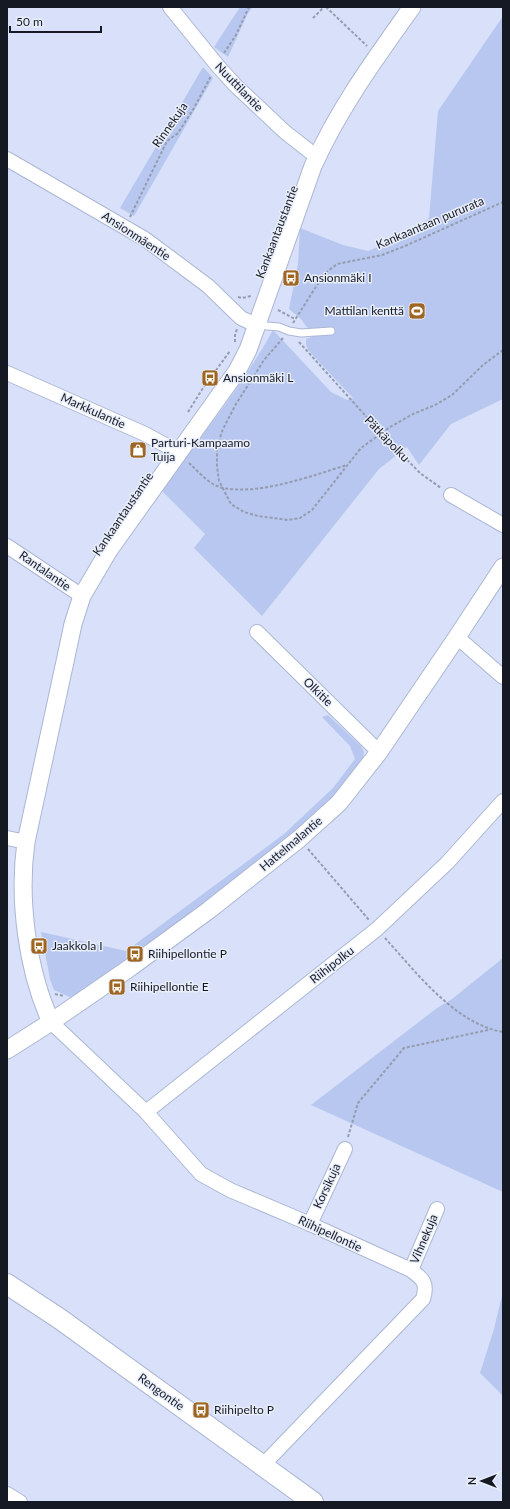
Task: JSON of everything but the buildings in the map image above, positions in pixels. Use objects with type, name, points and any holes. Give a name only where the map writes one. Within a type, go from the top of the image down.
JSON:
[{"type":"main road","name":"Rengontie","points":[[7,1284],[60,1319],[312,1502]]},
{"type":"street","name":"Nuuttilantie","points":[[170,7],[235,85],[285,132],[317,157]]},
{"type":"street","name":"Kankaantaustantie","points":[[51,1022],[42,1002],[35,978],[26,928],[22,886],[23,863],[26,842],[69,644],[82,596],[109,550],[237,371],[248,350],[317,157],[351,93],[412,7]]},
{"type":"street","name":"Ansionmäentie","points":[[7,159],[144,239],[208,286],[241,318],[256,325]]},
{"type":"street","name":"Markkulantie","points":[[7,373],[145,434],[178,452]]},
{"type":"street","points":[[451,495],[503,525]]},
{"type":"street","name":"Rantalantie","points":[[7,546],[82,596]]},
{"type":"street","name":"Hattelmalantie","points":[[7,1050],[51,1022],[131,967],[203,914],[299,839],[339,803],[379,752],[503,567]]},
{"type":"street","name":"Olkitie","points":[[257,632],[379,752]]},
{"type":"street","points":[[457,637],[503,677]]},
{"type":"street","name":"Riihipolku","points":[[146,1112],[377,929],[446,863],[503,801]]},
{"type":"street","points":[[7,838],[26,842]]},
{"type":"street","name":"Riihipellontie","points":[[51,1022],[146,1112],[201,1174],[230,1190],[310,1224],[411,1270],[422,1278],[426,1289],[423,1299],[262,1466]]},
{"type":"street","name":"Korsikuja","points":[[310,1224],[345,1149]]},
{"type":"street","name":"Vihnekuja","points":[[411,1270],[437,1209]]},
{"type":"street","points":[[7,1494],[20,1502]]},
{"type":"lane","points":[[256,325],[279,327],[289,331],[301,333],[332,331]]},
{"type":"path","name":"Rinnekuja","points":[[130,218],[167,141],[178,133],[194,108],[217,65],[236,35],[249,7]]},
{"type":"path","points":[[313,18],[325,7],[370,50]]},
{"type":"path","name":"Kankaantaan pururata","points":[[503,202],[406,246],[382,255],[337,264],[324,274],[289,331],[264,360],[236,404],[223,429],[217,446],[217,466],[222,488],[232,504],[244,512],[258,516],[288,520],[300,518],[312,510],[361,448],[413,414],[435,405],[452,395],[483,365],[503,350]]},
{"type":"path","points":[[234,344],[234,335],[253,296]]},
{"type":"path","name":"Pätkäpolku","points":[[289,331],[381,434],[420,473],[451,495]]},
{"type":"path","points":[[187,414],[203,388],[230,351]]},
{"type":"path","points":[[178,452],[206,479],[222,488],[248,489],[290,483],[347,465]]},
{"type":"path","points":[[299,839],[432,990],[447,1003],[479,1025],[490,1030],[503,1032]]},
{"type":"path","points":[[345,1149],[358,1103],[404,1048],[490,1030]]},
{"type":"shaded area","points":[[240,7],[253,7],[248,13],[228,57],[214,47]]},
{"type":"shaded area","points":[[503,16],[503,399],[451,424],[419,465],[407,447],[379,469],[262,616],[194,548],[205,534],[161,490],[234,392],[273,330],[331,392],[347,400],[353,398],[308,350],[306,345],[306,339],[314,336],[333,334],[331,328],[308,328],[302,320],[289,309],[298,264],[300,228],[343,245],[368,251],[407,235],[429,218],[438,111]]},
{"type":"shaded area","points":[[203,67],[213,78],[134,216],[120,208]]},
{"type":"shaded area","points":[[328,715],[361,746],[364,752],[362,765],[325,806],[273,853],[166,934],[72,998],[54,990],[50,979],[41,932],[126,951],[284,834],[333,788],[355,759],[350,746],[322,717]]},
{"type":"shaded area","points":[[503,958],[503,1192],[311,1105],[437,1008],[452,999]]},
{"type":"shaded area","points":[[503,1291],[503,1396],[480,1373],[494,1329]]},
{"type":"place","name":"Ansionmäki I","points":[[291,278]]},
{"type":"place","name":"Mattilan kenttä","points":[[417,311]]},
{"type":"place","name":"Ansionmäki L","points":[[210,378]]},
{"type":"place","name":"Parturi-Kampaamo Tuija","points":[[138,450]]},
{"type":"place","name":"Jaakkola I","points":[[39,946]]},
{"type":"place","name":"Riihipellontie P","points":[[135,954]]},
{"type":"place","name":"Riihipellontie E","points":[[117,987]]},
{"type":"place","name":"Riihipelto P","points":[[201,1410]]}]
